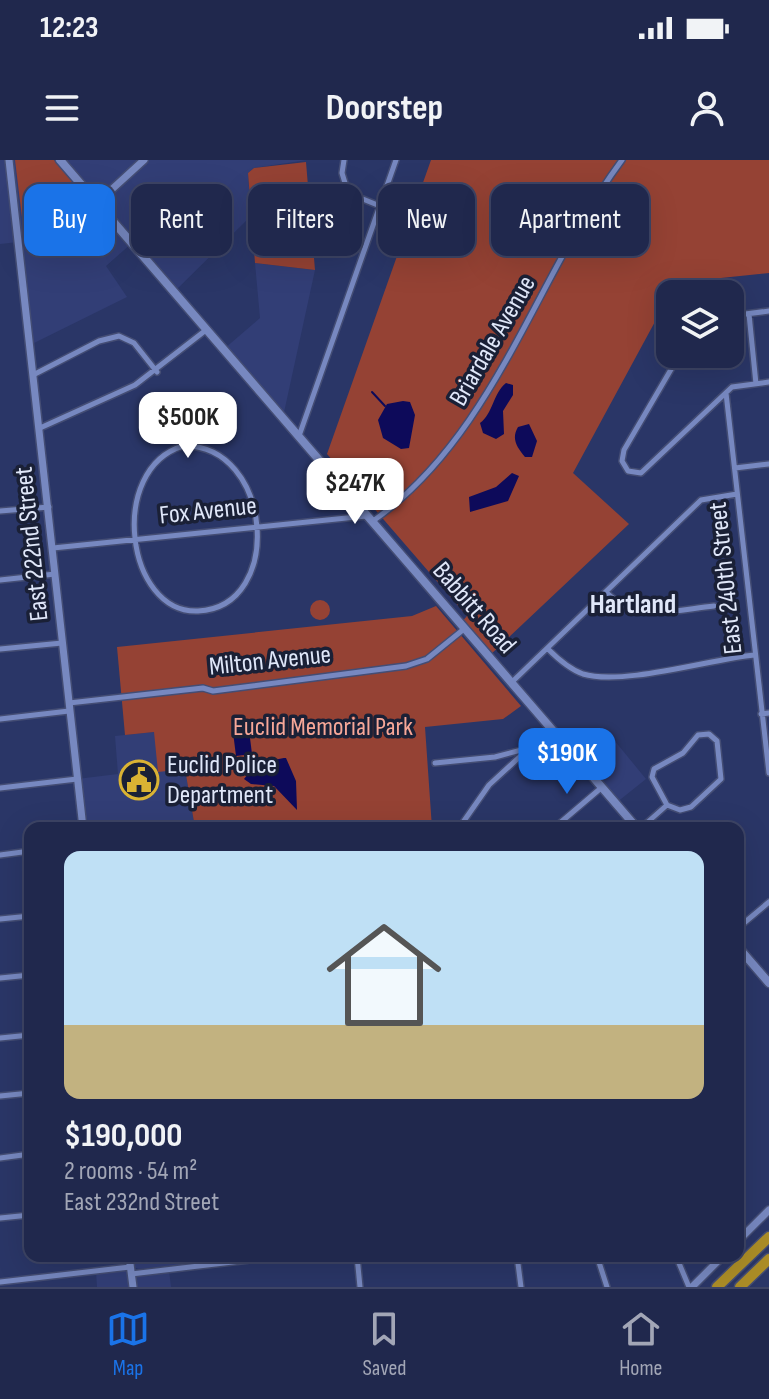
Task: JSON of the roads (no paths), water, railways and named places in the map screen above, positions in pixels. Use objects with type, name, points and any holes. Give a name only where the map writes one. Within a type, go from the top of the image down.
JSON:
[{"type":"highway","points":[[744,1260],[769,1237]]},
{"type":"highway","points":[[740,1287],[769,1259]]},
{"type":"highway","points":[[715,1287],[742,1262]]},
{"type":"main road","name":"Babbitt Road","points":[[60,160],[82,184]]},
{"type":"main road","name":"Babbitt Road","points":[[115,222],[634,822]]},
{"type":"main road","points":[[744,954],[769,983]]},
{"type":"street","name":"East 222nd Street","points":[[9,160],[82,822]]},
{"type":"street","points":[[115,186],[144,160]]},
{"type":"street","points":[[344,160],[342,173],[348,193],[378,205]]},
{"type":"street","points":[[388,184],[396,160]]},
{"type":"street","name":"Briardale Avenue","points":[[370,518],[427,475],[466,428],[622,160]]},
{"type":"street","points":[[299,436],[378,212]]},
{"type":"street","points":[[744,315],[769,311]]},
{"type":"street","points":[[749,314],[756,384]]},
{"type":"street","points":[[40,428],[157,372],[207,329]]},
{"type":"street","points":[[33,375],[99,341],[119,336],[134,343],[157,372]]},
{"type":"street","points":[[672,368],[622,457],[628,471],[641,473],[736,386],[769,382]]},
{"type":"street","name":"East 240th Street","points":[[726,393],[765,760],[769,773]]},
{"type":"street","points":[[183,446],[211,449],[228,459],[250,493],[257,546],[246,584],[220,607],[183,610],[155,590],[145,576],[135,539],[136,502],[143,479],[151,464],[170,450],[183,446]]},
{"type":"street","points":[[735,468],[769,464]]},
{"type":"street","points":[[512,682],[701,500],[737,494]]},
{"type":"street","points":[[0,511],[49,507]]},
{"type":"street","name":"Fox Avenue","points":[[53,548],[256,526],[370,518]]},
{"type":"street","points":[[0,580],[55,574]]},
{"type":"street","points":[[606,592],[619,605],[647,614],[714,606]]},
{"type":"street","name":"Milton Avenue","points":[[0,719],[203,688],[213,691],[406,666],[427,659],[464,629]]},
{"type":"street","points":[[0,649],[62,643]]},
{"type":"street","points":[[548,649],[572,669],[597,676],[720,663],[754,655]]},
{"type":"street","points":[[761,714],[769,713]]},
{"type":"street","points":[[463,822],[484,791],[551,728]]},
{"type":"street","points":[[709,734],[717,741],[721,779],[691,807],[680,810],[667,805],[652,777],[654,769],[683,753],[698,735],[709,734]]},
{"type":"street","points":[[435,763],[495,757],[528,748]]},
{"type":"street","points":[[495,757],[502,774]]},
{"type":"street","points":[[0,788],[77,779]]},
{"type":"street","points":[[561,822],[602,787]]},
{"type":"street","points":[[646,822],[667,805]]},
{"type":"street","points":[[0,855],[24,852]]},
{"type":"street","points":[[744,923],[769,902]]},
{"type":"street","points":[[0,919],[24,917]]},
{"type":"street","points":[[744,961],[747,958]]},
{"type":"street","points":[[0,978],[24,976]]},
{"type":"street","points":[[0,1038],[24,1036]]},
{"type":"street","points":[[0,1096],[24,1094]]},
{"type":"street","points":[[0,1158],[24,1155]]},
{"type":"street","points":[[744,1235],[769,1210]]},
{"type":"street","points":[[0,1218],[24,1216]]},
{"type":"street","points":[[130,1262],[133,1287]]},
{"type":"street","points":[[0,1282],[223,1262]]},
{"type":"street","points":[[358,1262],[360,1287]]},
{"type":"street","points":[[518,1262],[521,1287]]},
{"type":"street","points":[[599,1262],[607,1287]]},
{"type":"street","points":[[679,1262],[691,1287],[717,1262]]},
{"type":"waterway","points":[[372,392],[385,406]]},
{"type":"place","name":"Euclid Police Department","points":[[139,780]]},
{"type":"district","name":"Hartland","points":[[633,604]]},
{"type":"park label","name":"Euclid Memorial Park","points":[[323,727]]}]
